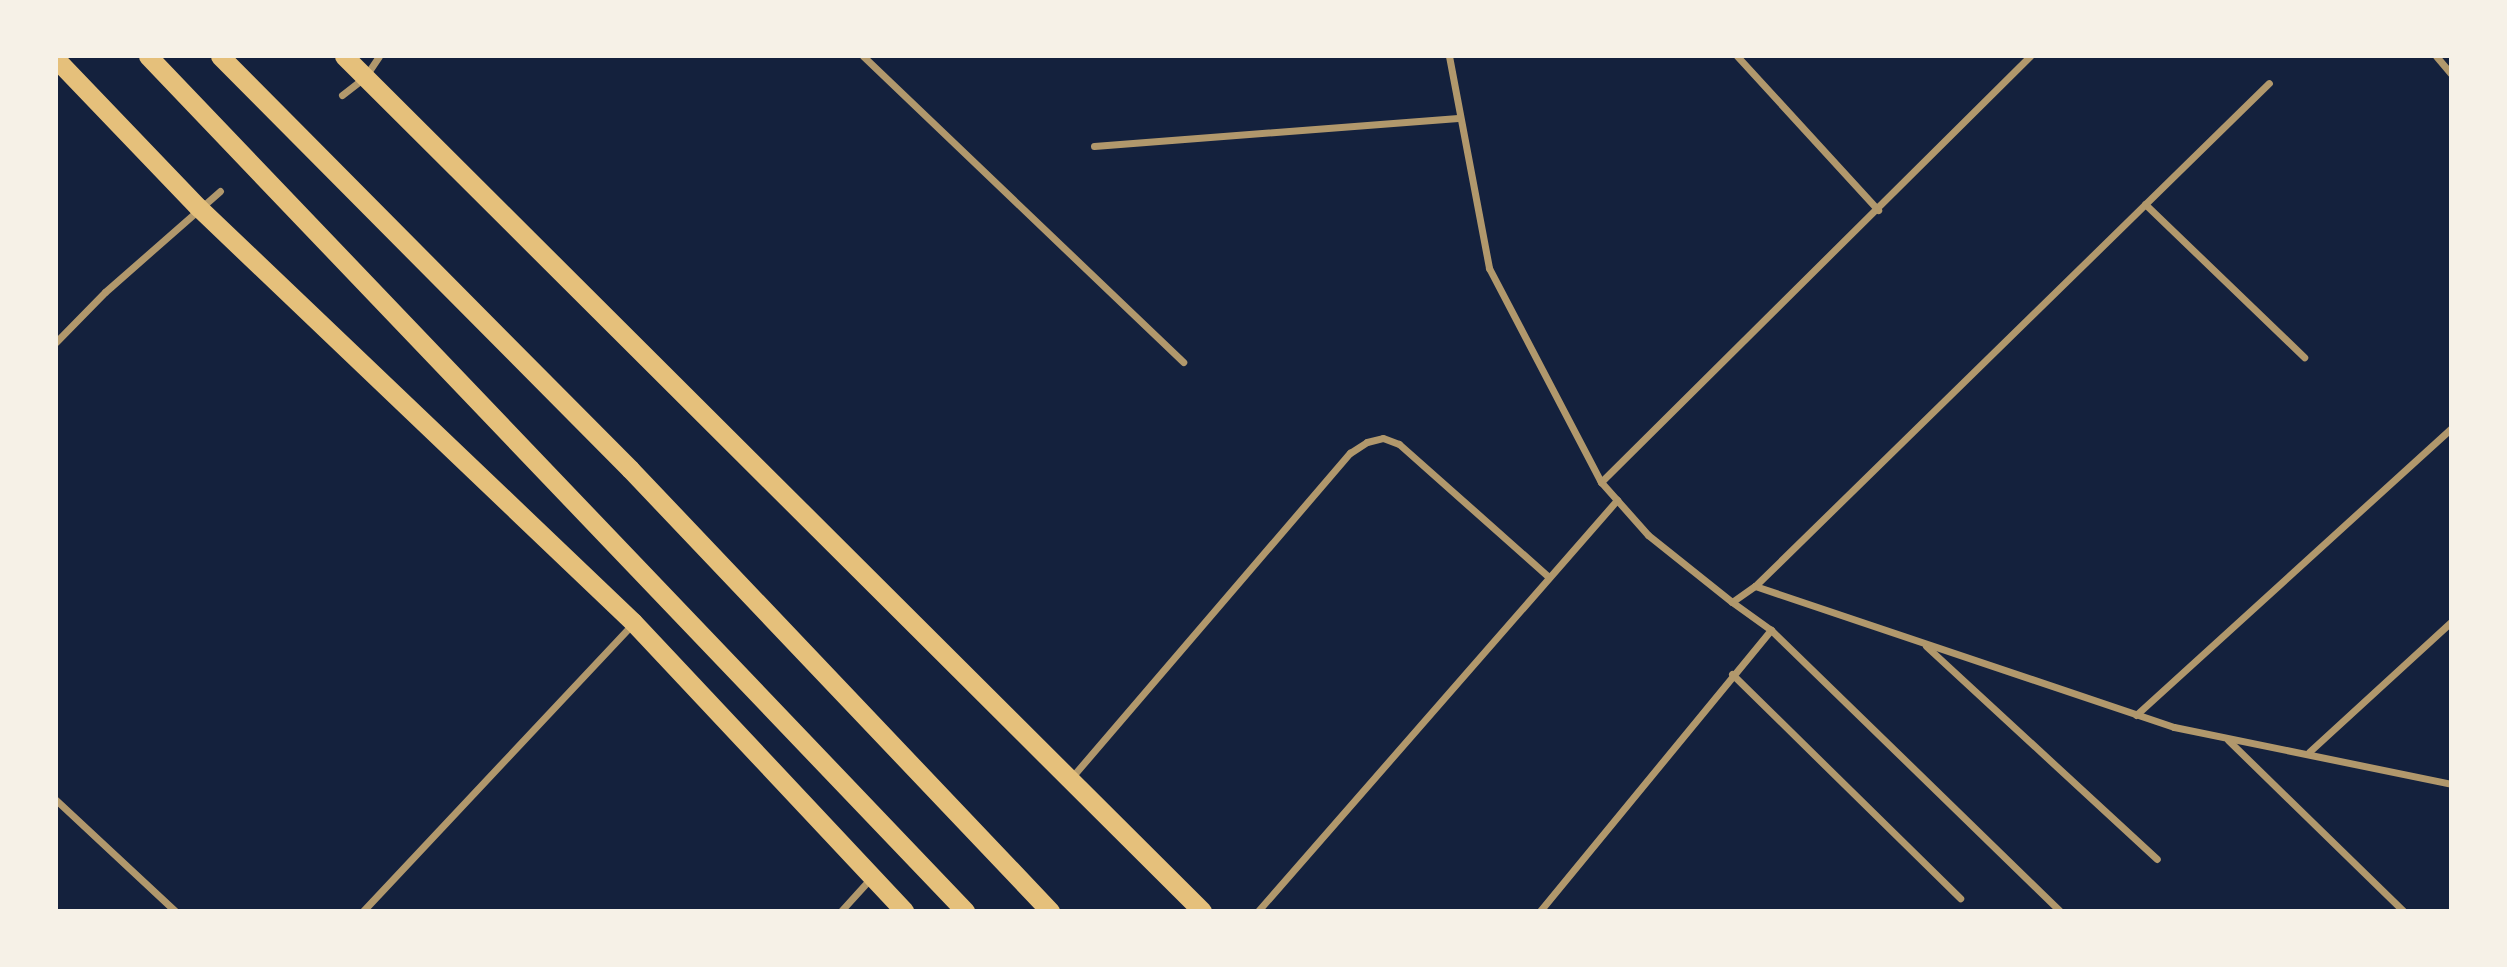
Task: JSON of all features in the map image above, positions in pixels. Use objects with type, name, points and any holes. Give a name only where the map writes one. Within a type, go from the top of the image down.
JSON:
[{"type":"highway","points":[[148,56],[965,911]]},
{"type":"highway","points":[[220,56],[630,469],[1050,911]]},
{"type":"highway","points":[[344,56],[1071,777],[1202,911]]},
{"type":"highway","points":[[56,59],[198,207],[633,622],[904,911]]},
{"type":"street","points":[[342,96],[365,78],[379,56]]},
{"type":"street","points":[[863,56],[1183,362]]},
{"type":"street","points":[[1449,56],[1458,118],[1489,268],[1601,482],[1648,535],[1771,630],[2060,911]]},
{"type":"street","points":[[1738,56],[1878,210]]},
{"type":"street","points":[[1601,482],[2031,56]]},
{"type":"street","points":[[2436,56],[2451,74]]},
{"type":"street","points":[[1732,602],[1755,586],[2269,83]]},
{"type":"street","points":[[1094,146],[1458,118]]},
{"type":"street","points":[[56,342],[198,207],[220,191]]},
{"type":"street","points":[[2146,204],[2304,357]]},
{"type":"street","points":[[2136,715],[2451,428]]},
{"type":"street","points":[[1071,777],[1350,453],[1367,442],[1383,438],[1399,444],[1549,577]]},
{"type":"street","points":[[1258,911],[1617,500]]},
{"type":"street","points":[[1755,586],[2136,715],[2227,739],[2309,752],[2451,784]]},
{"type":"street","points":[[363,911],[633,622]]},
{"type":"street","points":[[2309,752],[2451,622]]},
{"type":"street","points":[[1540,911],[1732,674],[1771,630]]},
{"type":"street","points":[[1923,643],[2157,859]]},
{"type":"street","points":[[1732,674],[1960,898]]},
{"type":"street","points":[[2227,739],[2403,911]]},
{"type":"street","points":[[56,800],[175,911]]},
{"type":"street","points":[[841,911],[872,876]]}]
